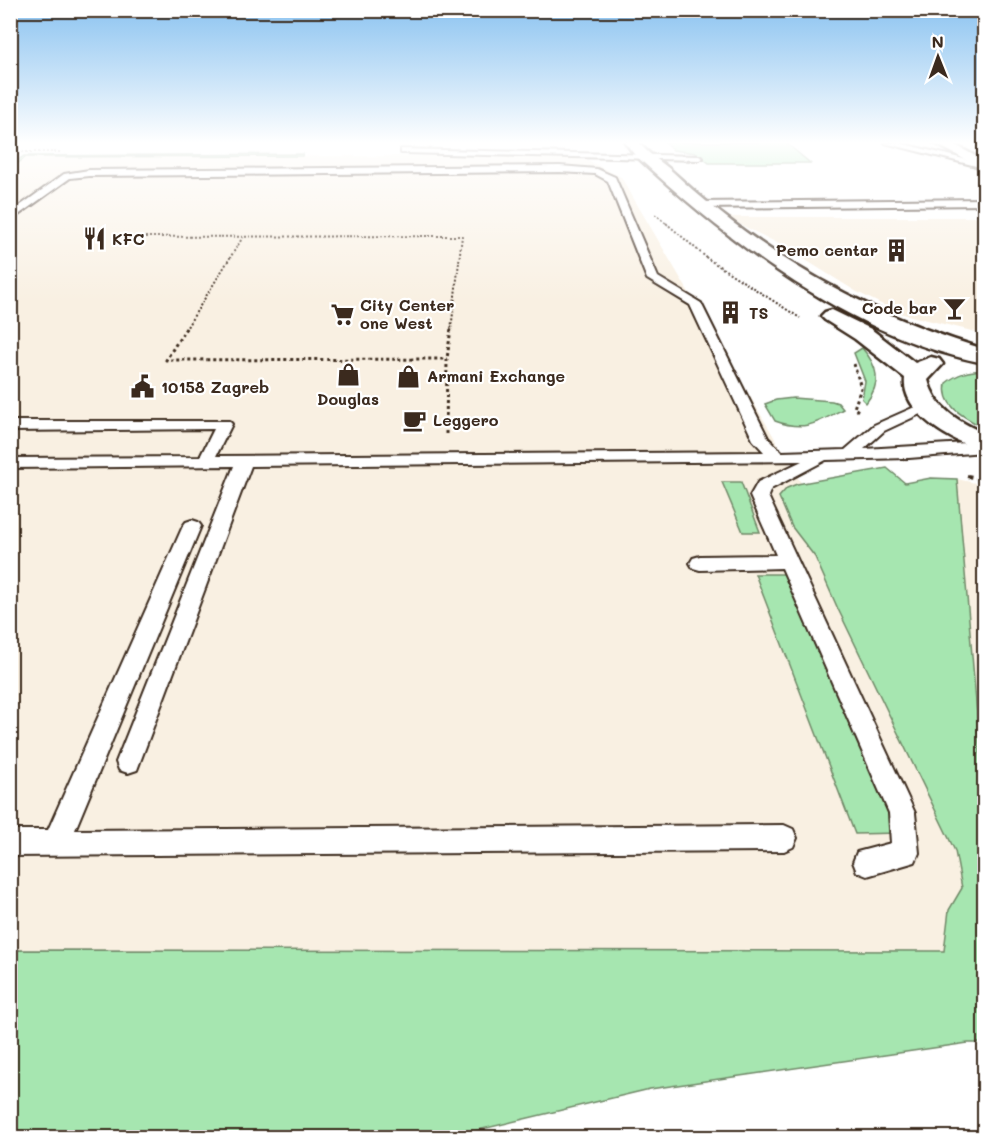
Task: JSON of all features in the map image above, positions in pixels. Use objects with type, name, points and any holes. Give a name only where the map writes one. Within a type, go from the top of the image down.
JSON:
[{"type":"street","points":[[664,196],[672,205]]},
{"type":"street","points":[[688,196],[764,252],[823,289],[893,325],[984,356]]},
{"type":"street","points":[[777,284],[862,334],[918,377]]},
{"type":"street","points":[[984,356],[937,361],[924,368],[916,380],[917,393],[926,406],[947,424],[984,442]]},
{"type":"lane","points":[[10,218],[40,196]]},
{"type":"lane","points":[[619,196],[653,279],[695,303],[761,440],[778,457]]},
{"type":"lane","points":[[698,205],[984,202]]},
{"type":"lane","points":[[850,454],[879,428],[926,406]]},
{"type":"lane","points":[[10,426],[224,424],[205,462]]},
{"type":"lane","points":[[10,463],[778,457],[909,453],[984,447]]},
{"type":"lane","points":[[827,455],[764,486],[759,496],[902,813],[905,853],[867,862]]},
{"type":"lane","points":[[129,762],[244,462]]},
{"type":"lane","points":[[56,843],[192,526]]},
{"type":"lane","points":[[700,563],[787,561]]},
{"type":"lane","points":[[10,843],[784,838]]},
{"type":"path","points":[[650,207],[708,259],[802,319]]},
{"type":"path","points":[[121,237],[462,236],[447,359],[446,444]]},
{"type":"path","points":[[243,237],[166,360],[447,359]]},
{"type":"path","points":[[852,357],[861,388],[854,408],[860,412]]},
{"type":"path","points":[[976,1137],[984,1136]]},
{"type":"shaded area","points":[[10,196],[632,196],[984,794],[984,955],[944,951],[11,950]]},
{"type":"shaded area","name":"Pemo centar","points":[[726,217],[984,217],[984,334],[899,313],[857,292],[783,246]]},
{"type":"shaded area","points":[[957,479],[984,485],[984,768],[981,761]]},
{"type":"green space","points":[[862,348],[872,361],[876,375],[874,388],[866,403],[862,399],[865,381],[854,353]]},
{"type":"green space","points":[[984,370],[984,428],[956,411],[947,399],[945,391],[946,383],[955,377]]},
{"type":"green space","points":[[793,398],[832,401],[838,403],[843,409],[818,422],[803,426],[775,421],[765,404]]},
{"type":"green space","points":[[887,468],[905,483],[931,478],[957,479],[981,761],[984,768],[984,1043],[968,1043],[650,1089],[449,1137],[11,1137],[11,950],[944,951],[949,910],[962,888],[955,851],[815,557],[792,527],[779,497],[787,488],[797,484]]},
{"type":"green space","points":[[722,482],[741,482],[760,532],[743,532]]},
{"type":"green space","points":[[755,574],[786,574],[898,833],[855,834]]},
{"type":"place","name":"KFC","points":[[94,239]]},
{"type":"place","name":"Pemo centar","points":[[896,250]]},
{"type":"place","name":"Code bar","points":[[955,308]]},
{"type":"place","name":"TS","points":[[731,313]]},
{"type":"place","name":"City Center one West","points":[[342,314]]},
{"type":"place","name":"Douglas","points":[[348,374]]},
{"type":"place","name":"Armani Exchange","points":[[409,376]]},
{"type":"place","name":"10158 Zagreb","points":[[143,387]]},
{"type":"place","name":"Leggero","points":[[415,420]]}]
